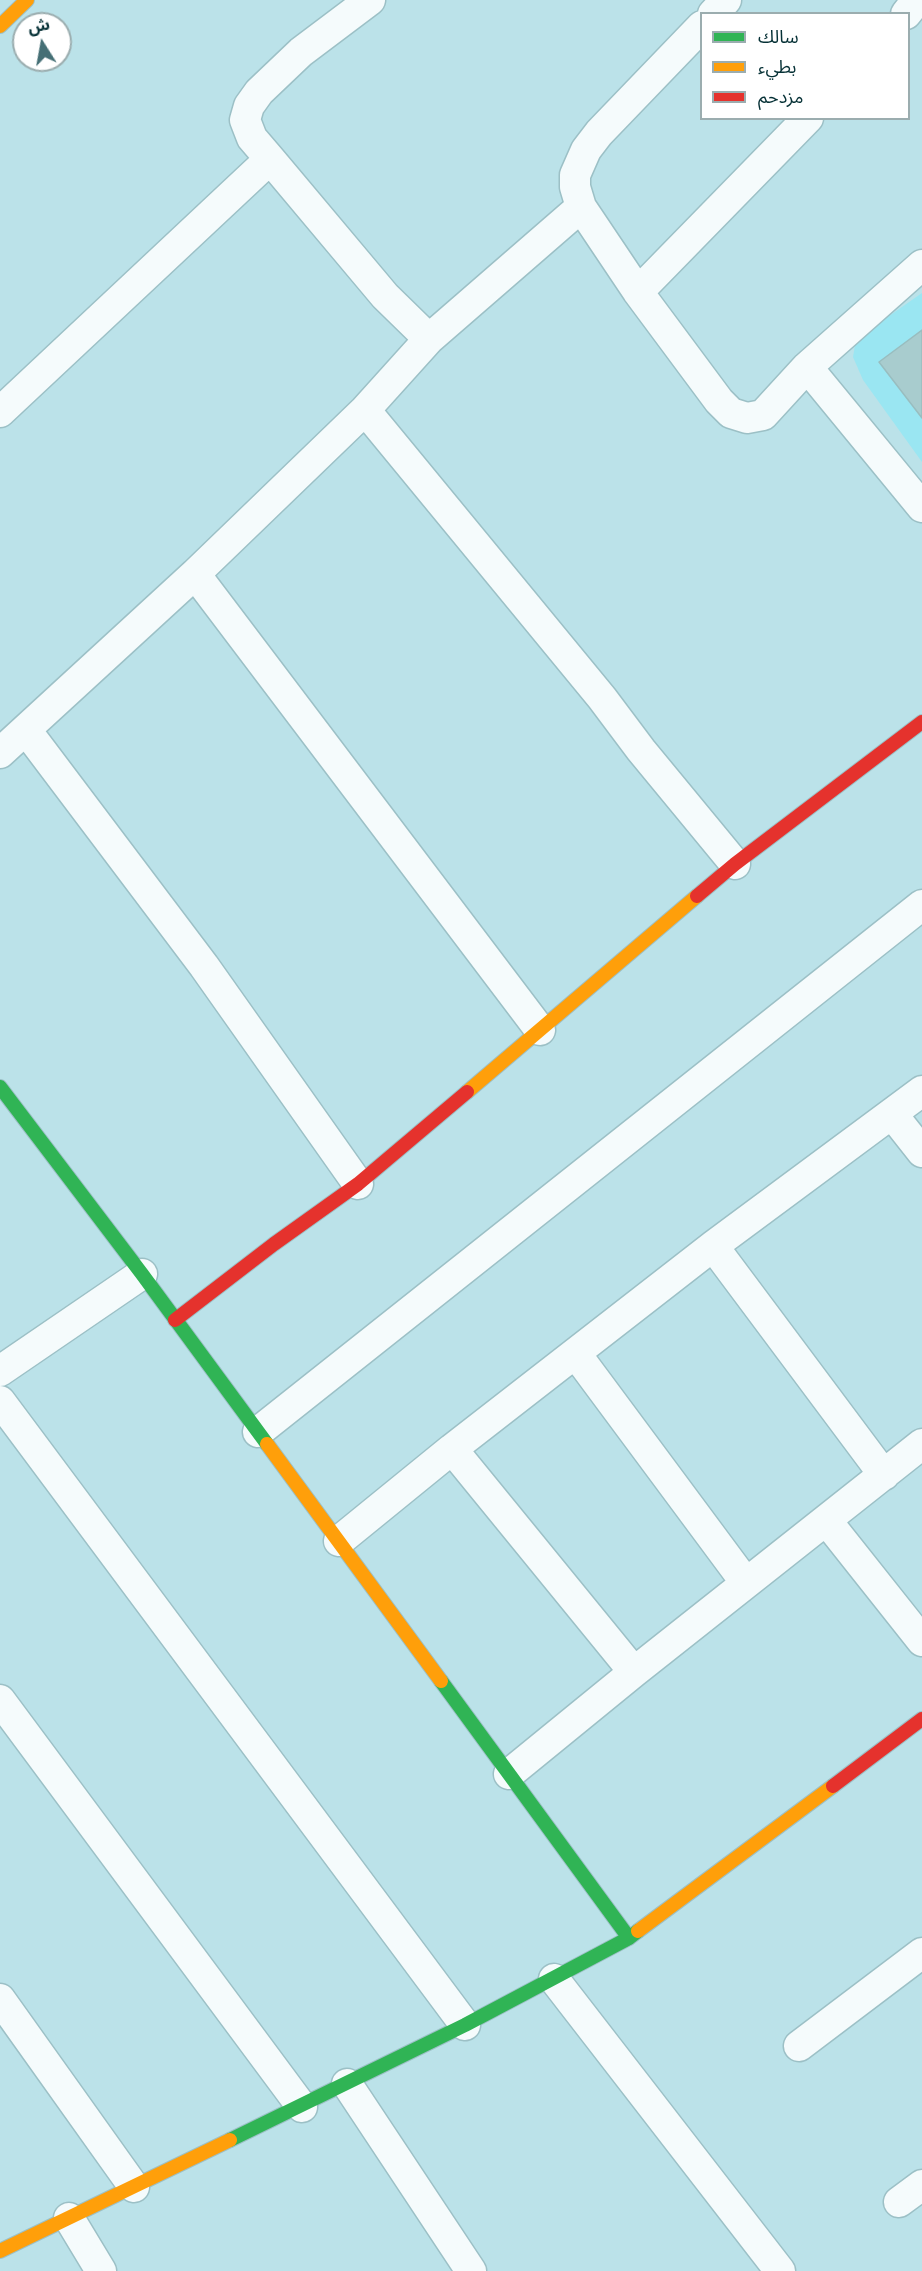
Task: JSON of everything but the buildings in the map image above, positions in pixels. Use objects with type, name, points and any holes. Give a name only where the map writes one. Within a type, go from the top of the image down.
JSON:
[{"type":"street","points":[[0,26],[27,0]]},
{"type":"street","points":[[370,0],[302,52],[259,92],[249,106],[245,120],[252,138],[385,296],[429,339]]},
{"type":"street","points":[[715,12],[726,0]]},
{"type":"street","points":[[908,12],[917,0]]},
{"type":"street","points":[[700,28],[599,133],[586,150],[575,175],[575,186],[580,207],[638,292],[719,401],[731,413],[747,418],[763,415],[807,367],[922,265]]},
{"type":"street","points":[[638,292],[806,120]]},
{"type":"street","points":[[0,412],[270,159]]},
{"type":"street","points":[[0,753],[195,574],[365,410],[429,339],[580,207]]},
{"type":"street","points":[[807,367],[922,507]]},
{"type":"street","points":[[365,410],[735,864]]},
{"type":"street","points":[[195,574],[540,1030]]},
{"type":"street","points":[[175,1320],[274,1244],[358,1184],[735,864],[922,722]]},
{"type":"street","points":[[26,730],[204,966],[358,1184]]},
{"type":"street","points":[[258,1432],[922,905]]},
{"type":"street","points":[[0,1088],[142,1274],[629,1938]]},
{"type":"street","points":[[339,1541],[452,1449],[713,1246],[922,1090]]},
{"type":"street","points":[[892,1113],[922,1152]]},
{"type":"street","points":[[713,1246],[884,1475]]},
{"type":"street","points":[[0,1371],[142,1274]]},
{"type":"street","points":[[576,1354],[746,1583]]},
{"type":"street","points":[[0,1401],[465,2025]]},
{"type":"street","points":[[509,1774],[922,1444]]},
{"type":"street","points":[[452,1449],[634,1672]]},
{"type":"street","points":[[826,1520],[922,1641]]},
{"type":"street","points":[[0,1700],[302,2107]]},
{"type":"street","points":[[0,2251],[302,2107],[465,2025],[629,1938],[922,1719]]},
{"type":"street","points":[[799,2046],[922,1953]]},
{"type":"street","points":[[554,1979],[780,2271]]},
{"type":"street","points":[[0,1999],[134,2187]]},
{"type":"street","points":[[347,2084],[471,2271]]},
{"type":"street","points":[[69,2218],[101,2271]]},
{"type":"shaded area","points":[[922,293],[922,462],[863,380],[853,357],[856,339]]},
{"type":"traffic: fast","points":[[0,1087],[267,1444]]},
{"type":"traffic: fast","points":[[441,1681],[629,1938]]},
{"type":"traffic: fast","points":[[230,2140],[465,2025],[629,1938],[638,1931]]},
{"type":"traffic: slow","points":[[0,26],[27,0]]},
{"type":"traffic: slow","points":[[467,1092],[697,896]]},
{"type":"traffic: slow","points":[[267,1444],[441,1681]]},
{"type":"traffic: slow","points":[[638,1931],[833,1786]]},
{"type":"traffic: slow","points":[[0,2251],[230,2140]]},
{"type":"traffic: jam","points":[[697,896],[735,864],[922,722]]},
{"type":"traffic: jam","points":[[175,1320],[274,1244],[358,1184],[467,1092]]},
{"type":"traffic: jam","points":[[833,1786],[922,1719]]}]
